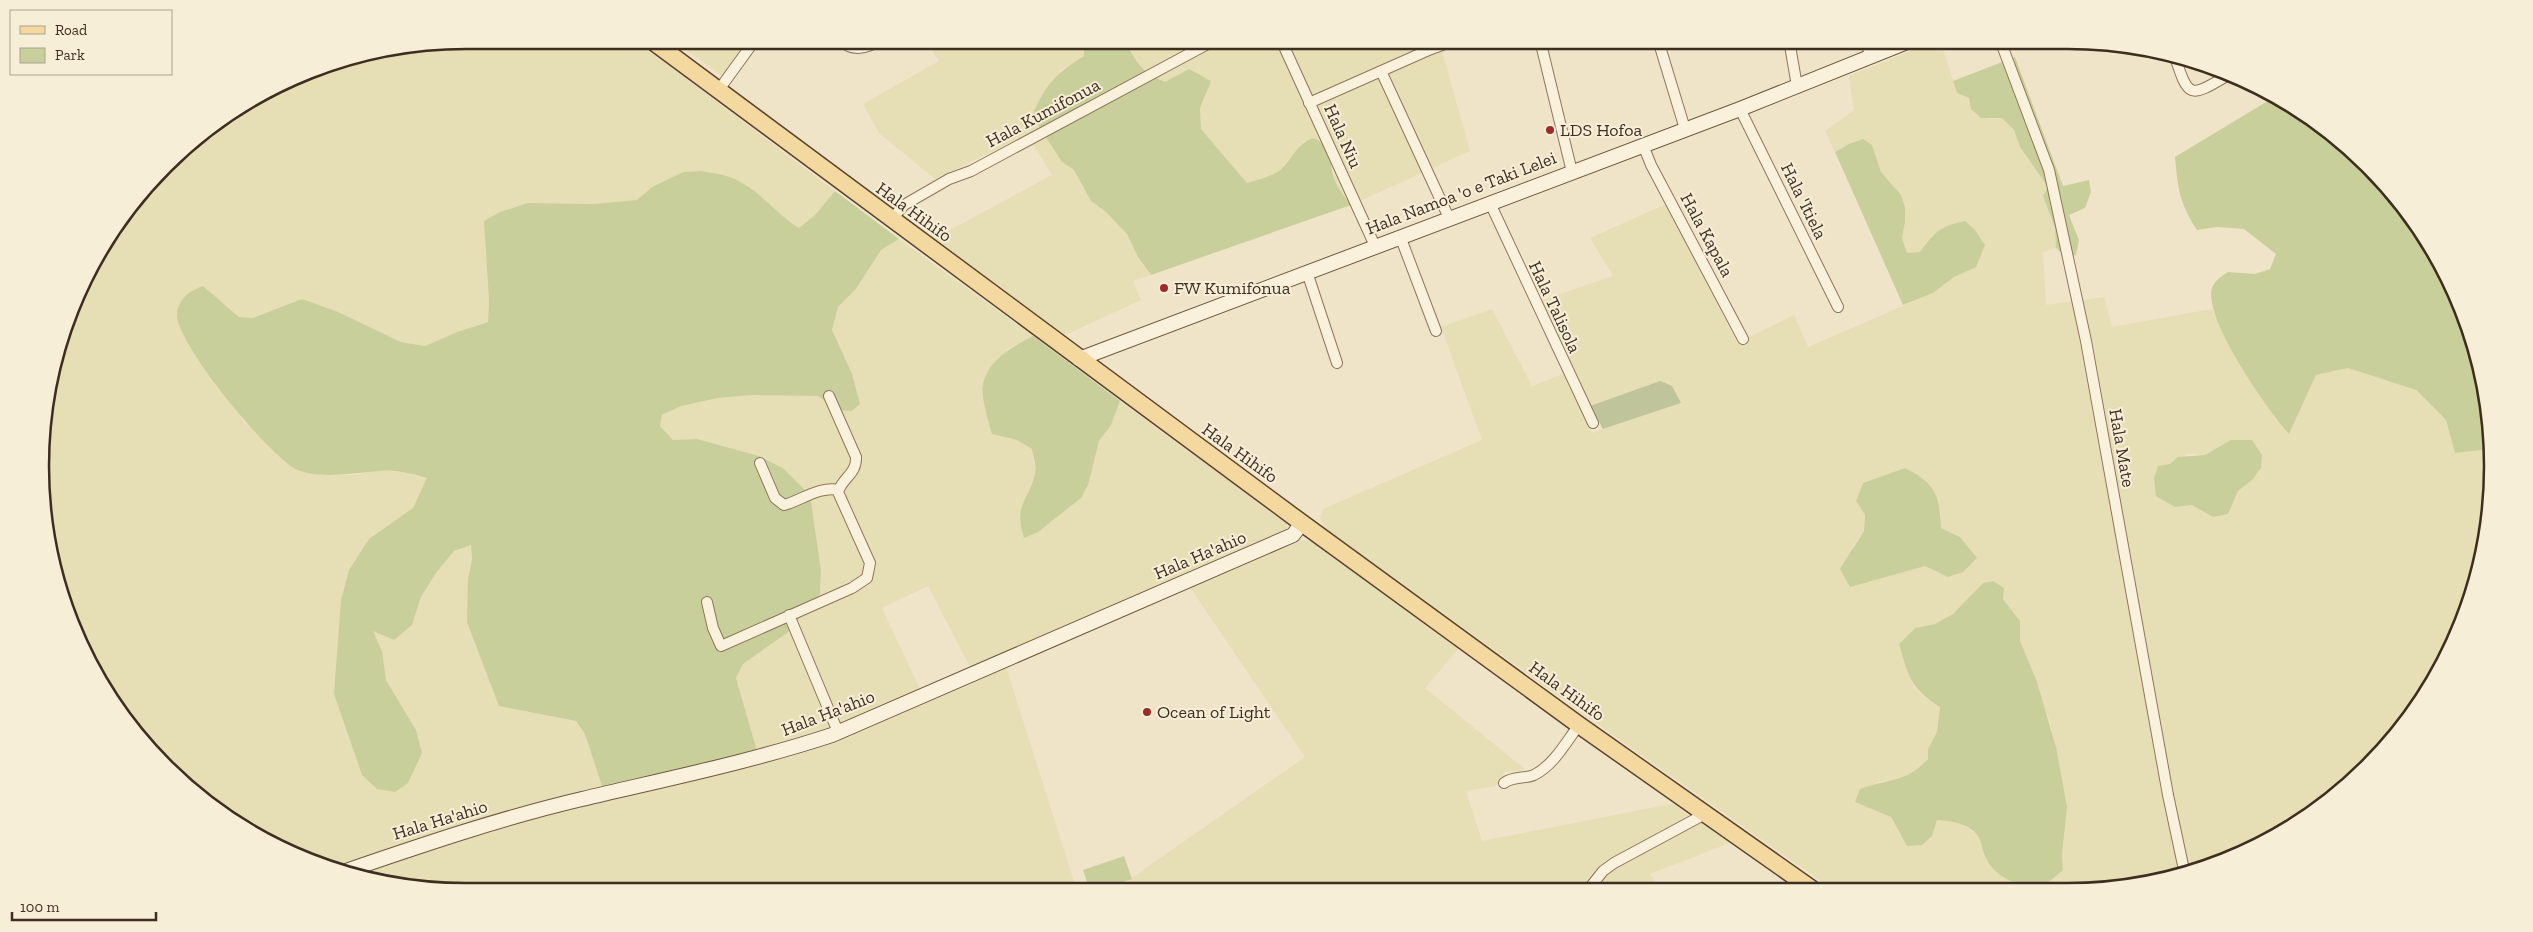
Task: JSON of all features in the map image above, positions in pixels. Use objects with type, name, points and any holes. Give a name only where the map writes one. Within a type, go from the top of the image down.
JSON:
[{"type":"main road","name":"Hala Hihifo","points":[[663,49],[1302,524],[1579,725],[1803,883]]},
{"type":"street","points":[[718,92],[749,49]]},
{"type":"street","name":"Hala Kumifonua","points":[[891,220],[904,205],[949,179],[971,171],[1197,49]]},
{"type":"street","name":"Hala Niu","points":[[1285,49],[1375,246]]},
{"type":"street","points":[[1310,103],[1381,71],[1421,49]]},
{"type":"street","points":[[1542,49],[1572,172]]},
{"type":"street","points":[[1661,49],[1686,129]]},
{"type":"street","points":[[1791,49],[1797,86]]},
{"type":"street","points":[[1868,49],[1870,56]]},
{"type":"street","name":"Hala Namoa 'o e Taki Lelei","points":[[1079,358],[1740,109],[1888,49]]},
{"type":"street","name":"Hala Mate","points":[[2003,49],[2049,170],[2086,341],[2168,795],[2183,866]]},
{"type":"street","points":[[2177,64],[2184,85],[2190,91],[2199,92],[2222,79]]},
{"type":"street","points":[[1381,71],[1449,218]]},
{"type":"street","name":"Hala 'Itiela","points":[[1740,109],[1838,307]]},
{"type":"street","name":"Hala Kapala","points":[[1643,145],[1651,165],[1743,339]]},
{"type":"street","name":"Hala Talisola","points":[[1490,204],[1593,423]]},
{"type":"street","points":[[1400,236],[1436,331]]},
{"type":"street","points":[[1307,272],[1337,363]]},
{"type":"street","points":[[829,396],[856,457],[853,473],[838,490]]},
{"type":"street","points":[[760,463],[775,498],[784,506],[799,502],[824,489],[838,490]]},
{"type":"street","points":[[707,602],[713,628],[721,646],[852,588],[867,578],[870,563],[842,503],[838,490]]},
{"type":"street","name":"Hala Ha'ahio","points":[[355,868],[426,843],[519,816],[773,754],[838,732],[1293,535],[1302,524]]},
{"type":"street","points":[[789,615],[838,732]]},
{"type":"street","points":[[1504,783],[1509,779],[1532,776],[1544,770],[1579,725]]},
{"type":"street","points":[[1594,883],[1603,871],[1614,863],[1705,814]]},
{"type":"shaded area","points":[[466,49],[651,49],[674,66],[689,81],[835,191],[815,215],[799,228],[781,217],[761,197],[701,171],[683,172],[652,187],[637,200],[593,204],[528,203],[489,299],[488,322],[457,332],[425,346],[401,342],[336,311],[302,299],[253,318],[239,317],[221,301],[184,337],[245,423],[297,470],[321,475],[354,475],[380,470],[409,473],[428,478],[413,508],[369,539],[349,570],[341,600],[337,672],[353,748],[362,775],[416,730],[386,680],[382,651],[372,630],[394,640],[412,625],[421,597],[436,573],[454,551],[471,545],[472,560],[468,579],[499,706],[576,721],[585,734],[603,789],[420,838],[346,865],[306,851],[257,827],[212,797],[171,761],[135,720],[119,698],[92,651],[71,600],[57,547],[52,520],[49,466],[52,412],[63,358],[71,332],[92,281],[119,234],[152,191],[191,152],[212,135],[234,119],[281,92],[332,71],[358,63],[412,52]]},
{"type":"shaded area","points":[[685,49],[743,49],[723,77]]},
{"type":"shaded area","points":[[931,49],[1084,49],[1084,56],[1060,71],[1062,162],[1074,170],[1091,201],[1106,212],[1127,234],[1138,257],[1151,275],[1133,281],[1141,300],[1063,336],[935,238],[1052,175],[1027,135],[935,179],[879,133],[863,104],[939,61]]},
{"type":"shaded area","points":[[1129,49],[1442,49],[1470,151],[1351,205],[1340,192],[1334,177],[1331,155],[1304,141],[1281,169],[1272,175],[1247,183],[1201,129],[1200,108],[1207,93],[1165,82],[1147,74],[1136,63]]},
{"type":"shaded area","points":[[1916,49],[1943,49],[1957,93],[1969,98],[1990,119],[2002,118],[2014,130],[2020,147],[2048,187],[2043,196],[2055,228],[2056,248],[2043,252],[2046,305],[2104,297],[2112,327],[2212,309],[2242,369],[2289,434],[2316,375],[2348,368],[2416,390],[2446,420],[2455,453],[2483,450],[2481,520],[2476,547],[2462,600],[2441,651],[2414,698],[2381,741],[2342,780],[2299,813],[2252,840],[2201,861],[2175,869],[2121,880],[2067,883],[2013,883],[1823,883],[1326,529],[1320,518],[1323,509],[1482,440],[1441,327],[1492,309],[1532,386],[1563,374],[1592,433],[1681,403],[1660,381],[1590,406],[1539,301],[1613,276],[1590,238],[1666,204],[1737,343],[1794,315],[1808,347],[1933,293],[1954,277],[1975,267],[1933,235],[1920,252],[1907,253],[1902,238],[1905,207],[1901,195],[1881,172],[1872,145],[1849,144],[1835,152],[1825,131],[1854,110],[1849,76]],"holes":[[[2231,440],[2252,480],[2238,491],[2228,514],[2213,517],[2192,505],[2175,507],[2158,466],[2170,464],[2188,454],[2205,455]],[[1905,468],[1941,510],[1941,528],[1960,537],[1948,577],[1925,565],[1870,581],[1853,546],[1864,531],[1865,515],[1856,501],[1863,483]],[[1983,583],[2003,599],[2020,621],[2020,641],[2050,722],[2056,747],[2065,827],[2062,855],[2063,870],[2013,883],[1986,860],[1978,835],[1960,822],[1937,820],[1932,836],[1900,835],[1891,817],[1856,802],[1878,782],[1898,780],[1916,773],[1928,759],[1928,749],[1937,732],[1940,707],[1924,697],[1914,687],[1900,644],[1915,628],[1935,624],[1953,614]]]},
{"type":"shaded area","points":[[899,239],[1033,336],[1008,349],[982,385],[992,434],[1017,440],[1032,449],[1036,472],[1023,504],[1038,532],[1058,514],[1093,460],[1099,441],[1111,425],[1120,401],[1287,523],[1287,531],[970,667],[928,586],[882,608],[920,689],[829,730],[757,751],[736,678],[743,664],[787,633],[820,594],[821,570],[810,495],[783,468],[759,456],[697,439],[673,440],[660,426],[662,415],[681,406],[718,398],[751,395],[818,396],[837,410],[841,351],[832,330],[838,307],[856,289],[881,250]]},
{"type":"shaded area","points":[[1298,540],[1314,541],[1459,648],[1425,688],[1526,770],[1504,772],[1496,786],[1466,791],[1482,841],[1676,803],[1730,843],[1650,874],[1656,883],[1124,883],[1305,757],[1189,586]]},
{"type":"shaded area","points":[[1006,667],[1074,883],[466,883],[412,880],[367,871],[429,849],[523,822],[801,754],[844,738],[955,687]]},
{"type":"green space","points":[[1084,49],[1130,49],[1145,70],[1165,82],[1189,69],[1211,81],[1200,108],[1201,129],[1247,183],[1269,176],[1280,170],[1303,144],[1314,138],[1321,142],[1328,151],[1336,182],[1351,205],[1151,275],[1138,257],[1127,234],[1106,212],[1091,201],[1074,170],[1062,162],[1032,116],[1042,96],[1058,74],[1084,56]]},
{"type":"green space","points":[[2015,57],[2063,186],[2089,180],[2091,192],[2085,208],[2069,215],[2079,240],[2076,255],[2067,258],[2056,248],[2055,228],[2043,196],[2048,187],[2020,147],[2014,130],[2002,118],[1981,118],[1971,109],[1969,98],[1957,93],[1953,81]]},
{"type":"green space","points":[[2268,101],[2299,119],[2342,152],[2381,191],[2398,212],[2414,234],[2441,281],[2462,332],[2470,358],[2481,412],[2483,450],[2455,453],[2446,420],[2416,390],[2348,368],[2316,375],[2289,434],[2239,364],[2217,321],[2212,302],[2213,285],[2221,277],[2228,272],[2255,274],[2270,269],[2276,254],[2244,229],[2217,227],[2197,230],[2186,211],[2180,195],[2175,157]]},
{"type":"green space","points":[[1863,139],[1872,145],[1881,172],[1901,195],[1905,207],[1902,238],[1907,253],[1920,252],[1938,231],[1949,225],[1965,221],[1975,230],[1985,245],[1976,267],[1954,277],[1933,293],[1903,305],[1835,152]]},
{"type":"green space","points":[[701,171],[725,175],[741,182],[799,228],[815,215],[835,191],[899,239],[881,250],[856,289],[838,307],[832,330],[852,374],[860,404],[852,411],[837,410],[818,396],[751,395],[718,398],[681,406],[662,415],[660,426],[673,440],[697,439],[759,456],[783,468],[810,495],[821,570],[820,594],[787,633],[743,664],[736,678],[757,751],[603,789],[585,734],[576,721],[499,706],[467,622],[468,579],[472,560],[471,545],[454,551],[436,573],[421,597],[412,625],[394,640],[373,631],[382,651],[386,680],[416,730],[422,753],[408,783],[395,792],[377,789],[362,775],[334,694],[341,600],[349,570],[369,539],[413,508],[427,478],[391,471],[320,475],[300,471],[287,463],[249,425],[208,374],[192,350],[181,329],[177,315],[182,300],[193,290],[203,286],[239,317],[253,318],[302,299],[336,311],[401,342],[425,346],[457,332],[488,322],[489,299],[484,221],[500,212],[528,203],[593,204],[637,200],[652,187],[683,172]]},
{"type":"green space","points":[[1033,336],[1120,401],[1111,425],[1099,441],[1088,485],[1081,498],[1038,532],[1024,538],[1020,517],[1035,470],[1032,449],[1017,440],[992,434],[982,389],[986,375],[996,361],[1010,349]]},
{"type":"green space","points":[[1660,381],[1672,386],[1681,403],[1603,429],[1590,406]]},
{"type":"green space","points":[[2231,440],[2252,440],[2262,455],[2261,468],[2252,480],[2238,491],[2228,514],[2213,517],[2192,505],[2175,507],[2156,496],[2154,478],[2158,466],[2170,464],[2178,457],[2205,455]]},
{"type":"green space","points":[[1905,468],[1923,479],[1934,491],[1939,507],[1941,528],[1960,537],[1977,558],[1963,572],[1948,577],[1925,566],[1850,587],[1840,569],[1864,531],[1865,515],[1856,501],[1863,483]]},
{"type":"green space","points":[[1993,581],[2004,588],[2003,599],[2020,621],[2020,641],[2037,682],[2056,747],[2067,807],[2062,855],[2063,870],[2045,883],[2016,883],[2003,877],[1990,865],[1978,836],[1965,825],[1937,820],[1932,836],[1922,845],[1907,846],[1891,817],[1855,802],[1860,789],[1904,777],[1920,767],[1928,759],[1928,749],[1937,732],[1940,707],[1922,694],[1912,681],[1899,644],[1915,628],[1935,624],[1953,614],[1983,583]]},
{"type":"green space","points":[[1124,856],[1132,879],[1120,883],[1087,883],[1083,870]]},
{"type":"place","name":"LDS Hofoa","points":[[1550,130]]},
{"type":"place","name":"FW Kumifonua","points":[[1164,288]]},
{"type":"place","name":"Ocean of Light","points":[[1147,712]]}]
